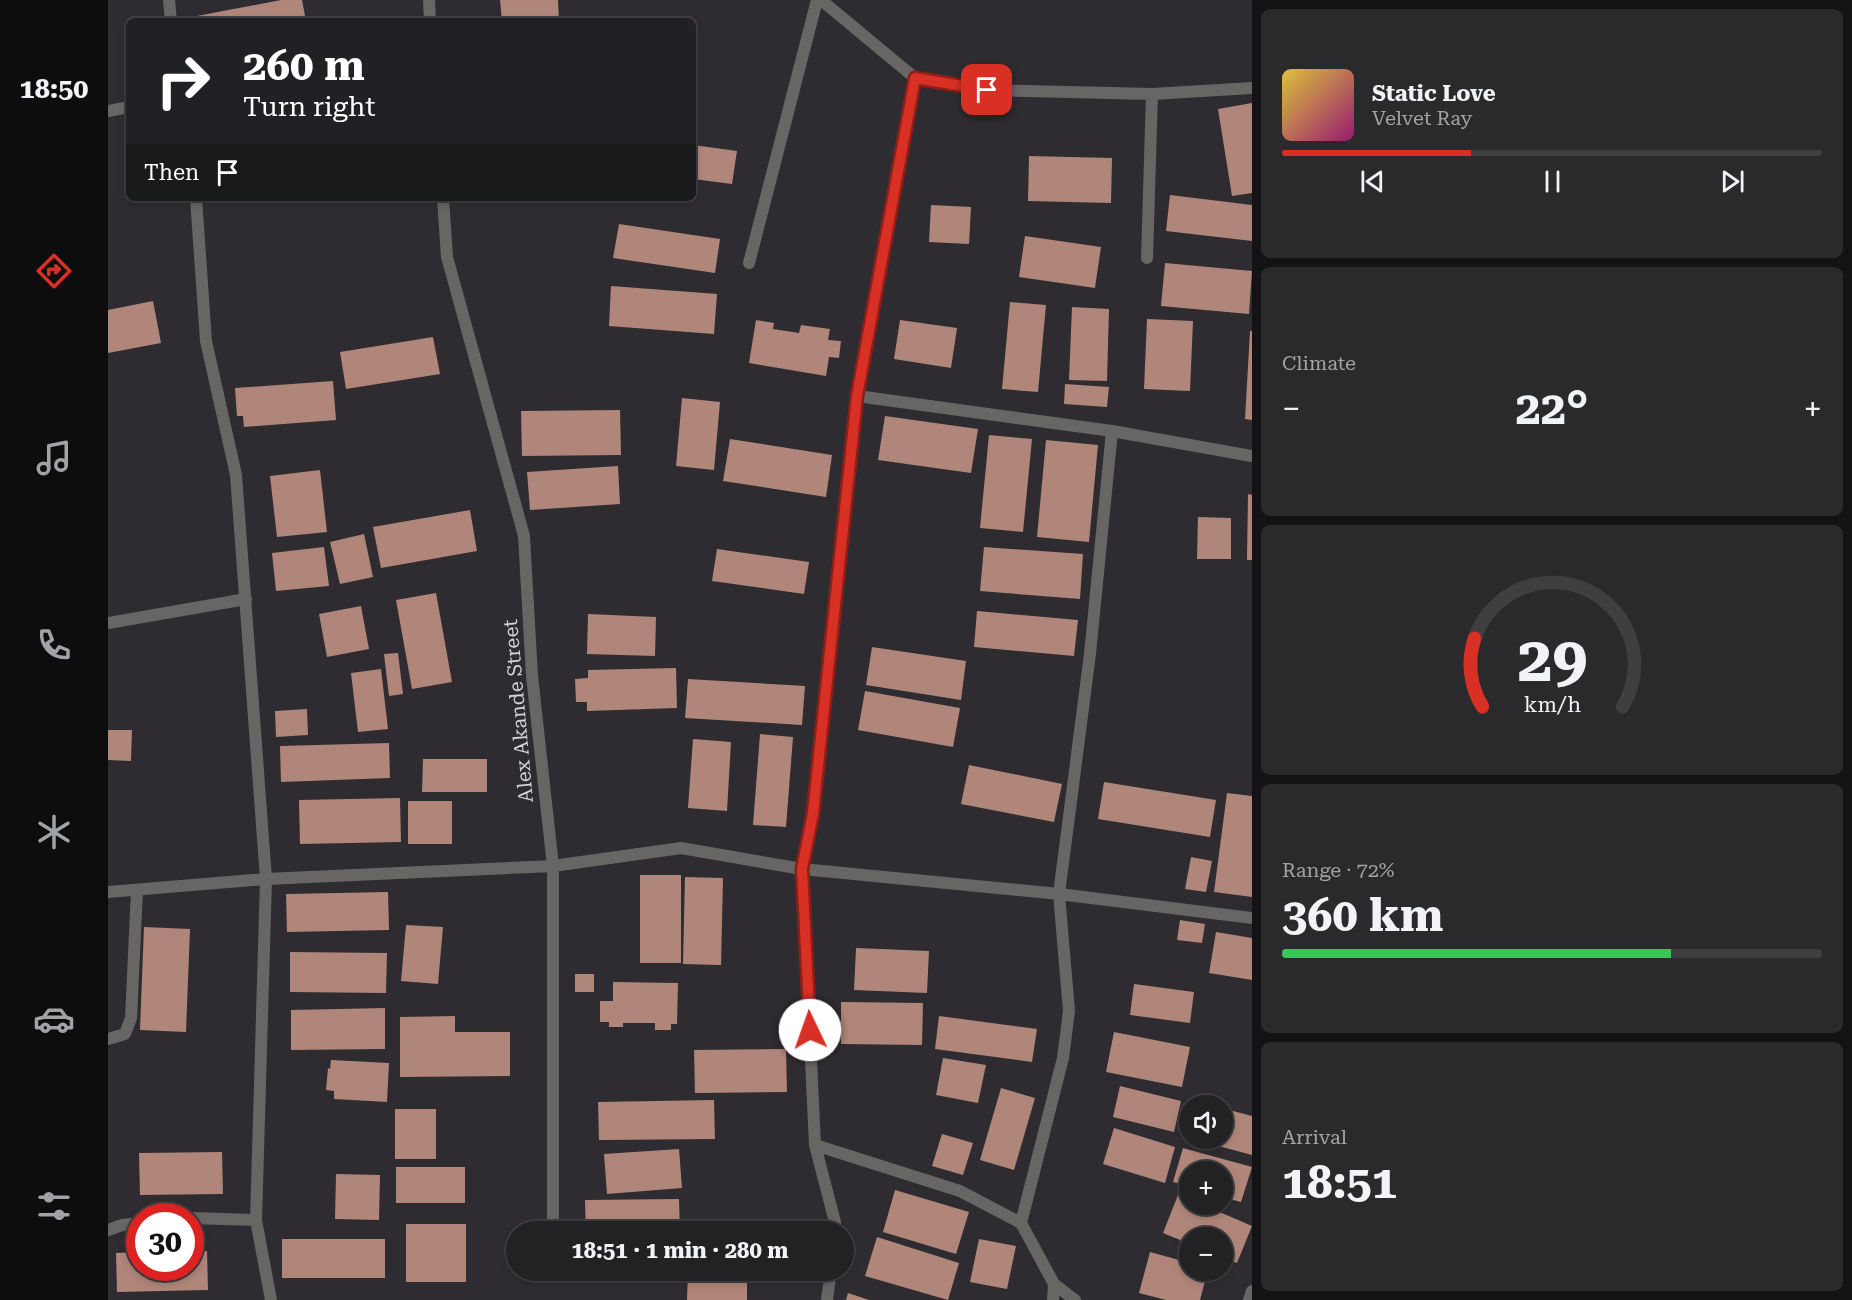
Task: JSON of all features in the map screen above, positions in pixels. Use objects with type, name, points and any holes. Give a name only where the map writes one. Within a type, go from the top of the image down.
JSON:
[{"type":"street","points":[[169,0],[171,18]]},
{"type":"street","points":[[429,0],[430,18]]},
{"type":"street","points":[[749,263],[817,0]]},
{"type":"street","points":[[821,0],[915,78],[987,90],[1152,94],[1252,87]]},
{"type":"street","points":[[835,1221],[815,1145],[802,869],[813,813],[857,396],[915,78]]},
{"type":"street","points":[[1147,258],[1152,94]]},
{"type":"street","points":[[108,111],[126,108]]},
{"type":"street","points":[[196,201],[206,341],[236,474],[266,879],[256,1220],[271,1300]]},
{"type":"street","name":"Alex Akande Street","points":[[443,201],[447,257],[524,536],[532,675],[553,866],[553,1221]]},
{"type":"street","points":[[857,396],[1112,431],[1252,456]]},
{"type":"street","points":[[1021,1223],[1062,1058],[1069,1011],[1059,894],[1090,654],[1112,431]]},
{"type":"street","points":[[108,623],[246,599]]},
{"type":"street","points":[[108,892],[266,879],[553,866],[681,848],[802,869],[1059,894],[1252,918]]},
{"type":"street","points":[[108,1040],[125,1034],[130,1018],[137,890]]},
{"type":"street","points":[[815,1145],[960,1191],[1021,1223],[1054,1284],[1076,1300]]},
{"type":"street","points":[[204,1218],[256,1220]]},
{"type":"street","points":[[108,1230],[126,1225]]},
{"type":"street","points":[[827,1300],[830,1281]]},
{"type":"street","points":[[1053,1300],[1054,1284]]},
{"type":"street","points":[[1249,1300],[1252,1291]]},
{"type":"building","points":[[281,0],[302,0],[305,18],[197,18],[197,16]]},
{"type":"building","points":[[500,0],[558,0],[559,18],[502,18]]},
{"type":"building","points":[[1252,103],[1252,193],[1232,196],[1218,109]]},
{"type":"building","points":[[696,145],[737,151],[732,184],[696,179]]},
{"type":"building","points":[[1029,156],[1112,158],[1111,203],[1028,201]]},
{"type":"building","points":[[1170,195],[1252,205],[1252,241],[1166,231]]},
{"type":"building","points":[[931,205],[971,207],[969,244],[929,242]]},
{"type":"building","points":[[619,224],[720,239],[715,273],[613,258]]},
{"type":"building","points":[[1025,236],[1101,247],[1095,288],[1019,277]]},
{"type":"building","points":[[1165,263],[1252,271],[1249,314],[1161,306]]},
{"type":"building","points":[[611,286],[717,294],[714,334],[609,326]]},
{"type":"building","points":[[153,301],[161,343],[108,353],[108,310]]},
{"type":"building","points":[[1010,302],[1046,305],[1038,392],[1002,389]]},
{"type":"building","points":[[1072,307],[1109,309],[1107,381],[1069,380]]},
{"type":"building","points":[[1147,319],[1193,321],[1190,391],[1144,389]]},
{"type":"building","points":[[756,320],[774,323],[773,329],[799,333],[801,325],[830,329],[828,340],[841,341],[839,358],[829,357],[826,376],[749,363]]},
{"type":"building","points":[[900,320],[957,328],[951,368],[894,359]]},
{"type":"building","points":[[1250,331],[1252,331],[1252,420],[1245,419]]},
{"type":"building","points":[[433,337],[440,374],[346,389],[340,352]]},
{"type":"building","points":[[333,381],[336,420],[244,427],[243,416],[237,416],[235,388]]},
{"type":"building","points":[[1065,384],[1109,387],[1107,407],[1064,404]]},
{"type":"building","points":[[682,398],[720,402],[714,470],[676,466]]},
{"type":"building","points":[[620,410],[621,455],[522,456],[521,411]]},
{"type":"building","points":[[885,416],[978,429],[971,473],[878,460]]},
{"type":"building","points":[[989,435],[1032,439],[1023,532],[980,528]]},
{"type":"building","points":[[730,439],[832,455],[826,497],[723,481]]},
{"type":"building","points":[[1046,440],[1098,445],[1089,542],[1037,537]]},
{"type":"building","points":[[618,466],[620,504],[530,510],[527,472]]},
{"type":"building","points":[[320,470],[327,532],[277,537],[270,476]]},
{"type":"building","points":[[1248,494],[1252,495],[1252,560],[1247,560]]},
{"type":"building","points":[[470,510],[477,551],[381,568],[373,527]]},
{"type":"building","points":[[1198,517],[1231,518],[1231,559],[1197,559]]},
{"type":"building","points":[[364,534],[373,577],[340,584],[330,542]]},
{"type":"building","points":[[324,547],[329,586],[276,591],[272,553]]},
{"type":"building","points":[[984,547],[1083,554],[1080,599],[980,591]]},
{"type":"building","points":[[717,549],[809,562],[804,594],[712,581]]},
{"type":"building","points":[[436,593],[452,682],[412,689],[396,600]]},
{"type":"building","points":[[361,606],[369,649],[327,657],[319,614]]},
{"type":"building","points":[[977,611],[1078,620],[1074,656],[974,647]]},
{"type":"building","points":[[588,614],[656,617],[655,656],[587,654]]},
{"type":"building","points":[[872,647],[966,661],[961,700],[866,685]]},
{"type":"building","points":[[398,653],[403,694],[389,696],[384,654]]},
{"type":"building","points":[[676,668],[677,708],[587,711],[587,702],[576,702],[575,679],[588,678],[588,670]]},
{"type":"building","points":[[381,669],[388,729],[358,732],[351,673]]},
{"type":"building","points":[[688,679],[805,686],[802,725],[685,718]]},
{"type":"building","points":[[865,691],[960,708],[953,747],[858,730]]},
{"type":"building","points":[[307,709],[308,735],[276,737],[275,711]]},
{"type":"building","points":[[108,730],[132,730],[131,761],[108,760]]},
{"type":"building","points":[[760,734],[793,737],[786,827],[753,825]]},
{"type":"building","points":[[693,739],[731,742],[727,811],[688,808]]},
{"type":"building","points":[[389,743],[390,778],[281,782],[280,746]]},
{"type":"building","points":[[423,759],[487,759],[487,792],[422,792]]},
{"type":"building","points":[[969,765],[1062,784],[1054,822],[961,804]]},
{"type":"building","points":[[1104,782],[1216,800],[1210,837],[1098,819]]},
{"type":"building","points":[[1227,793],[1252,796],[1252,897],[1214,892]]},
{"type":"building","points":[[400,798],[401,842],[300,844],[299,800]]},
{"type":"building","points":[[408,801],[452,801],[452,844],[408,844]]},
{"type":"building","points":[[1191,857],[1212,861],[1206,892],[1185,889]]},
{"type":"building","points":[[640,875],[681,875],[681,963],[640,963]]},
{"type":"building","points":[[685,877],[723,878],[721,965],[683,964]]},
{"type":"building","points":[[388,892],[389,930],[287,932],[286,894]]},
{"type":"building","points":[[1180,920],[1205,924],[1202,943],[1177,940]]},
{"type":"building","points":[[406,925],[443,927],[438,984],[401,981]]},
{"type":"building","points":[[144,927],[190,929],[186,1032],[140,1030]]},
{"type":"building","points":[[1216,932],[1252,938],[1252,980],[1209,973]]},
{"type":"building","points":[[856,948],[929,951],[927,993],[854,990]]},
{"type":"building","points":[[290,952],[387,953],[386,993],[290,992]]},
{"type":"building","points":[[575,974],[594,974],[594,992],[575,992]]},
{"type":"building","points":[[613,982],[678,983],[677,1024],[671,1024],[671,1030],[655,1030],[655,1023],[623,1023],[623,1027],[609,1027],[609,1022],[600,1022],[600,1001],[613,1001]]},
{"type":"building","points":[[1134,984],[1194,992],[1190,1023],[1130,1015]]},
{"type":"building","points":[[841,1002],[923,1003],[922,1045],[841,1044]]},
{"type":"building","points":[[385,1008],[385,1049],[291,1050],[291,1010]]},
{"type":"building","points":[[455,1016],[455,1032],[510,1032],[510,1076],[400,1077],[400,1017]]},
{"type":"building","points":[[939,1016],[1037,1029],[1032,1062],[935,1049]]},
{"type":"building","points":[[1114,1032],[1190,1047],[1182,1087],[1106,1072]]},
{"type":"building","points":[[786,1049],[787,1092],[695,1093],[694,1050]]},
{"type":"building","points":[[943,1058],[986,1065],[978,1103],[936,1095]]},
{"type":"building","points":[[331,1060],[389,1063],[387,1102],[334,1099],[334,1091],[326,1090]]},
{"type":"building","points":[[1120,1086],[1179,1101],[1174,1132],[1113,1117]]},
{"type":"building","points":[[1001,1088],[1035,1098],[1014,1170],[980,1160]]},
{"type":"building","points":[[714,1100],[715,1139],[599,1140],[598,1102]]},
{"type":"building","points":[[395,1109],[436,1109],[436,1159],[395,1159]]},
{"type":"building","points":[[1233,1111],[1252,1116],[1252,1155],[1230,1149],[1233,1149]]},
{"type":"building","points":[[1114,1128],[1175,1147],[1165,1183],[1103,1164]]},
{"type":"building","points":[[942,1134],[973,1143],[963,1175],[932,1166]]},
{"type":"building","points":[[679,1149],[682,1188],[607,1194],[604,1154]]},
{"type":"building","points":[[1183,1149],[1187,1149],[1230,1161],[1179,1161]]},
{"type":"building","points":[[222,1152],[223,1194],[140,1195],[139,1153]]},
{"type":"building","points":[[1179,1162],[1179,1184],[1173,1182]]},
{"type":"building","points":[[1233,1162],[1252,1167],[1241,1202],[1233,1200]]},
{"type":"building","points":[[396,1167],[465,1167],[465,1203],[396,1203]]},
{"type":"building","points":[[336,1174],[380,1175],[379,1220],[335,1219]]},
{"type":"building","points":[[895,1190],[969,1212],[956,1254],[883,1232]]},
{"type":"building","points":[[1178,1195],[1179,1215],[1226,1215],[1252,1226],[1237,1263],[1233,1262],[1233,1227],[1179,1227],[1179,1240],[1163,1233]]},
{"type":"building","points":[[679,1199],[680,1221],[586,1221],[585,1200]]},
{"type":"building","points":[[697,1220],[744,1221],[697,1221]]},
{"type":"building","points":[[406,1224],[466,1224],[466,1282],[406,1282]]},
{"type":"building","points":[[877,1237],[959,1263],[948,1300],[865,1276]]},
{"type":"building","points":[[282,1239],[385,1239],[385,1278],[282,1278]]},
{"type":"building","points":[[979,1239],[1016,1246],[1007,1289],[970,1282]]},
{"type":"building","points":[[204,1251],[207,1251],[208,1290],[117,1292],[116,1253],[126,1253],[126,1281],[204,1281]]},
{"type":"building","points":[[1150,1252],[1179,1260],[1179,1281],[1205,1281],[1200,1300],[1166,1300],[1139,1293]]},
{"type":"building","points":[[688,1281],[747,1281],[747,1300],[687,1300]]},
{"type":"building","points":[[848,1293],[869,1300],[846,1300]]},
{"type":"route","points":[[810,1030],[802,869],[813,813],[857,396],[915,78],[987,90]]}]
